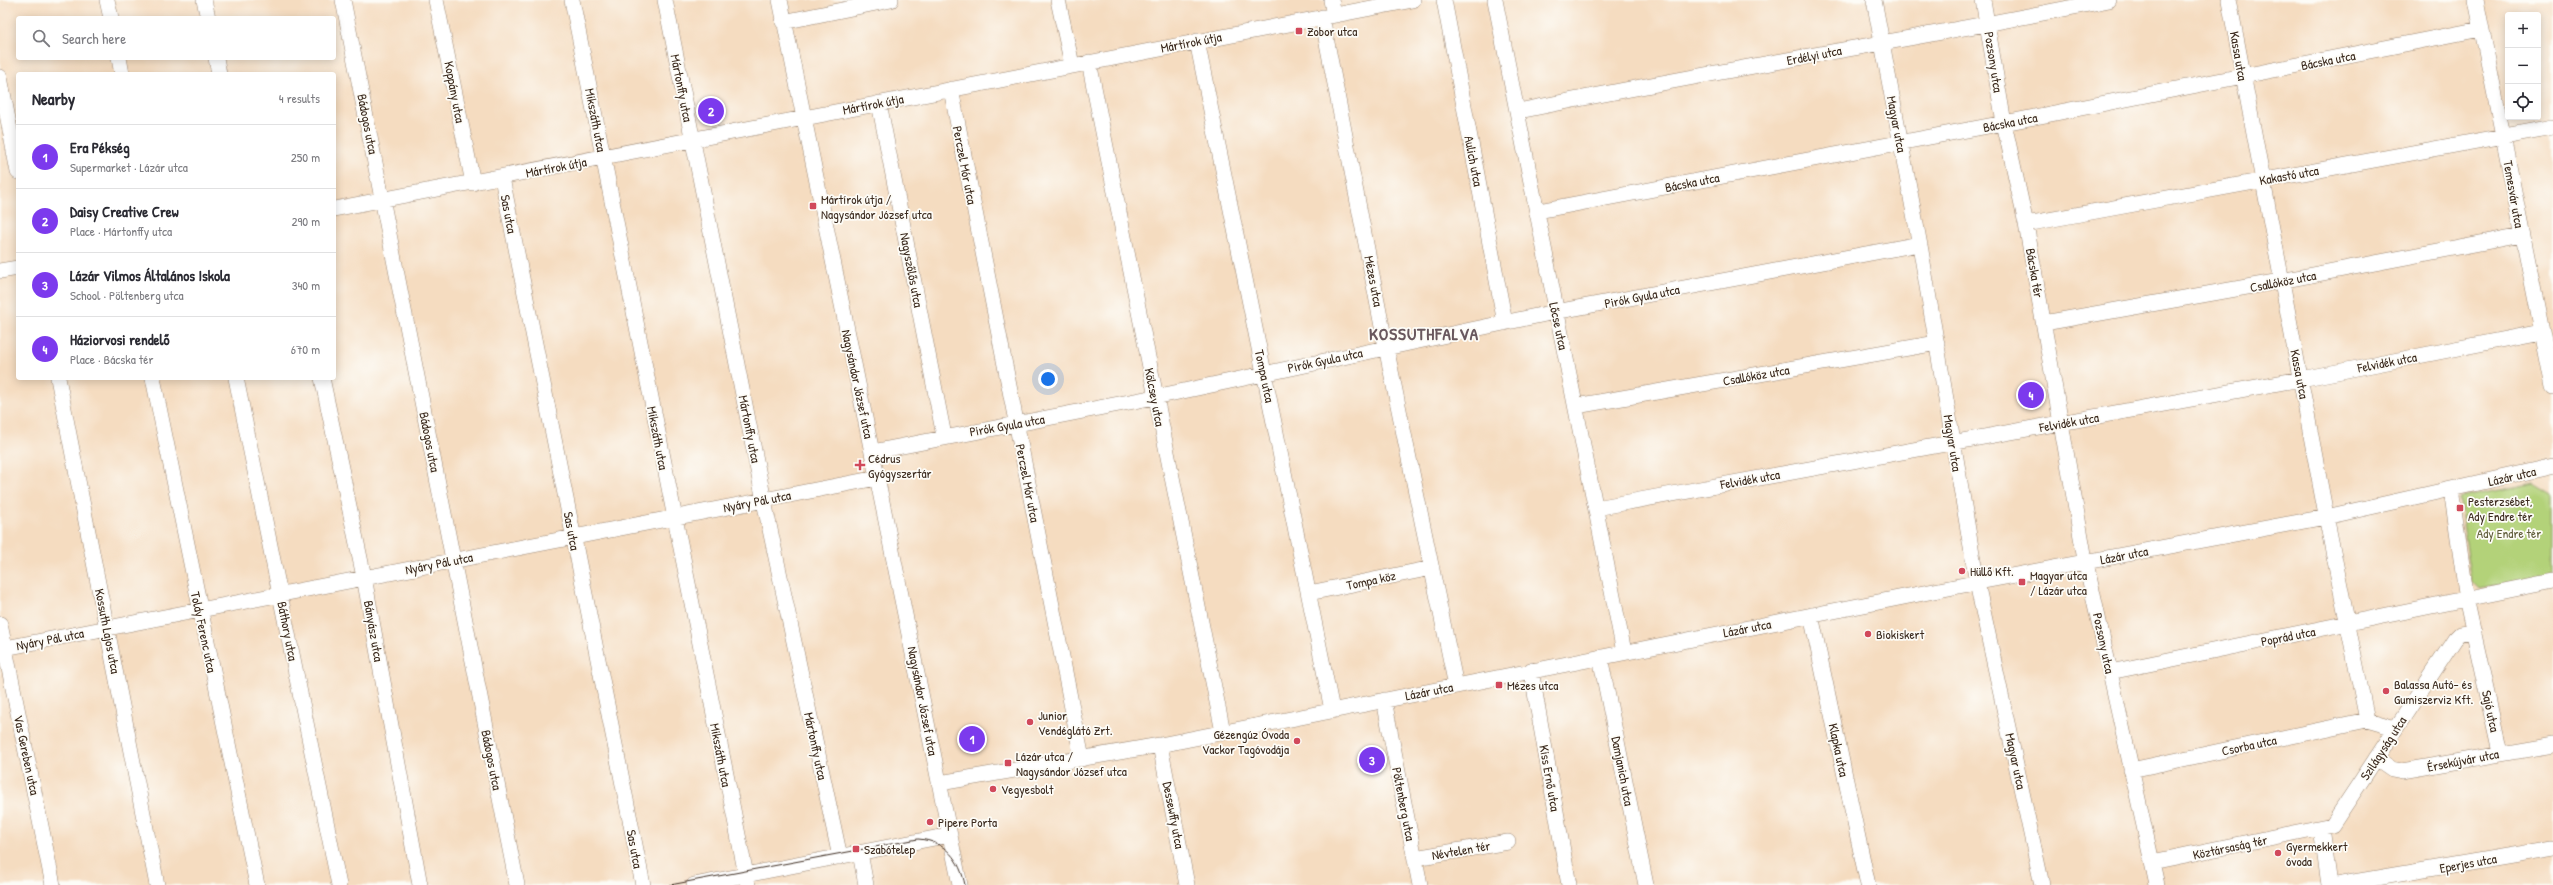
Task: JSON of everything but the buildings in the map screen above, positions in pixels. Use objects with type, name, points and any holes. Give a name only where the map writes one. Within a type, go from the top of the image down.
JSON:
[{"type":"street","points":[[107,0],[111,16]]},
{"type":"street","points":[[204,0],[208,16]]},
{"type":"street","name":"Bádogos utca","points":[[343,0],[384,200],[452,561],[516,885]]},
{"type":"street","name":"Koppány utca","points":[[436,0],[473,183]]},
{"type":"street","name":"Mikszáth utca","points":[[572,0],[747,880]]},
{"type":"street","name":"Mártonffy utca","points":[[665,0],[764,500],[840,857]]},
{"type":"street","name":"Nagysándor József utca","points":[[780,0],[783,22],[878,478],[960,885]]},
{"type":"street","points":[[783,22],[891,0]]},
{"type":"street","points":[[1058,0],[1072,65]]},
{"type":"street","points":[[1328,16],[1331,0]]},
{"type":"street","name":"Mártírok útja","points":[[336,209],[502,178],[1072,65],[1413,0]]},
{"type":"street","name":"Aulich utca","points":[[1444,0],[1505,323]]},
{"type":"street","name":"Lőcse utca","points":[[1495,0],[1519,111],[1555,312],[1576,406],[1624,652]]},
{"type":"street","name":"Magyar utca","points":[[1874,0],[1937,343],[1952,442],[1977,583],[2042,885]]},
{"type":"street","name":"Pozsony utca","points":[[1983,0],[2004,123]]},
{"type":"street","name":"Erdélyi utca","points":[[1519,111],[1881,43],[1988,25],[2109,0]]},
{"type":"street","name":"Kassa utca","points":[[2229,0],[2326,517],[2349,624],[2367,720]]},
{"type":"street","name":"Temesvár utca","points":[[2476,0],[2553,387]]},
{"type":"street","name":"Mézes utca","points":[[1328,16],[1386,347],[1456,686]]},
{"type":"street","name":"Bácska utca","points":[[1538,211],[2243,77],[2481,29]]},
{"type":"street","name":"Tompa utca","points":[[1198,42],[1332,710]]},
{"type":"street","points":[[119,60],[122,72]]},
{"type":"street","points":[[216,60],[219,72]]},
{"type":"street","name":"Kölcsey utca","points":[[1089,62],[1223,732]]},
{"type":"street","points":[[0,77],[16,161]]},
{"type":"street","name":"Perczel Mór utca","points":[[951,89],[1082,759]]},
{"type":"street","name":"Nagyszőlős utca","points":[[879,103],[944,436]]},
{"type":"street","name":"Bácska tér","points":[[2004,123],[2026,224],[2061,423]]},
{"type":"street","name":"Kakastó utca","points":[[2026,224],[2263,179],[2553,127]]},
{"type":"street","name":"Sas utca","points":[[502,178],[643,885]]},
{"type":"street","name":"Csallóköz utca","points":[[2044,323],[2282,281],[2522,235]]},
{"type":"street","name":"Pirók Gyula utca","points":[[872,452],[944,436],[1016,424],[1155,397],[1555,312],[1919,244]]},
{"type":"street","points":[[0,271],[16,268]]},
{"type":"street","name":"Felvidék utca","points":[[1596,508],[2301,379],[2541,332]]},
{"type":"street","name":"Csallóköz utca","points":[[1576,406],[1937,343]]},
{"type":"street","name":"Kossuth Lajos utca","points":[[58,380],[157,885]]},
{"type":"street","name":"Toldy Ferenc utca","points":[[153,380],[256,885]]},
{"type":"street","name":"Báthory utca","points":[[236,380],[339,885]]},
{"type":"street","name":"Bányász utca","points":[[322,380],[364,577],[420,885]]},
{"type":"street","name":"Pozsony utca","points":[[2061,423],[2086,562],[2152,862]]},
{"type":"street","name":"Lázár utca","points":[[940,783],[1160,745],[1531,670],[2326,517],[2553,466]]},
{"type":"street","points":[[2530,471],[2553,478]]},
{"type":"street","name":"Nyáry Pál utca","points":[[2,649],[573,536],[878,478]]},
{"type":"street","points":[[2451,489],[2466,598],[2553,581]]},
{"type":"street","name":"Tompa köz","points":[[1309,593],[1432,568]]},
{"type":"street","name":"Poprád utca","points":[[2110,672],[2349,624],[2466,598]]},
{"type":"street","name":"Sajó utca","points":[[2466,598],[2500,753]]},
{"type":"street","name":"Klapka utca","points":[[1811,616],[1868,885]]},
{"type":"street","name":"Vas Gereben utca","points":[[0,624],[2,649],[53,885]]},
{"type":"street","name":"Szilágyság utca","points":[[2321,828],[2332,825],[2455,639],[2460,634],[2474,632]]},
{"type":"street","name":"Damjanich utca","points":[[1600,657],[1646,885]]},
{"type":"street","name":"Kiss Ernő utca","points":[[1531,670],[1569,885]]},
{"type":"street","name":"Pöltenberg utca","points":[[1384,700],[1420,885]]},
{"type":"street","points":[[2367,720],[2395,728]]},
{"type":"street","name":"Csorba utca","points":[[2131,770],[2367,720]]},
{"type":"street","name":"Dessewffy utca","points":[[1160,745],[1187,885]]},
{"type":"street","name":"Érsekújvár utca","points":[[2376,758],[2392,769],[2402,771],[2553,745]]},
{"type":"street","points":[[2321,828],[2329,885]]},
{"type":"street","name":"Köztársaság tér","points":[[2152,862],[2321,828]]},
{"type":"street","points":[[694,885],[747,880],[840,857],[950,835]]},
{"type":"street","name":"Névtelen tér","points":[[1415,858],[1508,842]]},
{"type":"street","name":"Eperjes utca","points":[[2336,885],[2553,848]]},
{"type":"street","points":[[860,853],[866,885]]},
{"type":"street","points":[[2152,862],[2157,885]]},
{"type":"green space","name":"Ady Endre tér","points":[[2535,483],[2553,494],[2553,574],[2480,589],[2472,581],[2459,498]]},
{"type":"tram line","points":[[670,885],[918,839],[936,844],[950,853],[963,876],[965,885]]},
{"type":"place","name":"Zobor utca","points":[[1299,31]]},
{"type":"place","name":"Daisy Creative Crew","points":[[711,111]]},
{"type":"place","name":"Mártírok útja / Nagysándor József utca","points":[[813,206]]},
{"type":"place","name":"Háziorvosi rendelő","points":[[2031,395]]},
{"type":"place","name":"Cédrus Gyógyszertár","points":[[860,465]]},
{"type":"place","name":"Pesterzsébet, Ady Endre tér","points":[[2460,508]]},
{"type":"place","name":"Hüllő Kft.","points":[[1962,571]]},
{"type":"place","name":"Magyar utca / Lázár utca","points":[[2022,582]]},
{"type":"place","name":"Biokiskert","points":[[1868,634]]},
{"type":"place","name":"Mézes utca","points":[[1499,685]]},
{"type":"place","name":"Balassa Autó- és Gumiszerviz Kft.","points":[[2386,691]]},
{"type":"place","name":"Junior Vendéglátó Zrt.","points":[[1030,722]]},
{"type":"place","name":"Era Pékség","points":[[972,739]]},
{"type":"place","name":"Gézengúz Óvoda Vackor Tagóvodája","points":[[1297,741]]},
{"type":"place","name":"Lázár Vilmos Általános Iskola","points":[[1372,760]]},
{"type":"place","name":"Lázár utca / Nagysándor József utca","points":[[1008,763]]},
{"type":"place","name":"Vegyesbolt","points":[[993,789]]},
{"type":"place","name":"Pipere Porta","points":[[930,822]]},
{"type":"place","name":"Szabótelep","points":[[856,849]]},
{"type":"place","name":"Gyermekkert óvoda","points":[[2278,853]]},
{"type":"district","name":"KOSSUTHFALVA","points":[[1424,333]]}]
